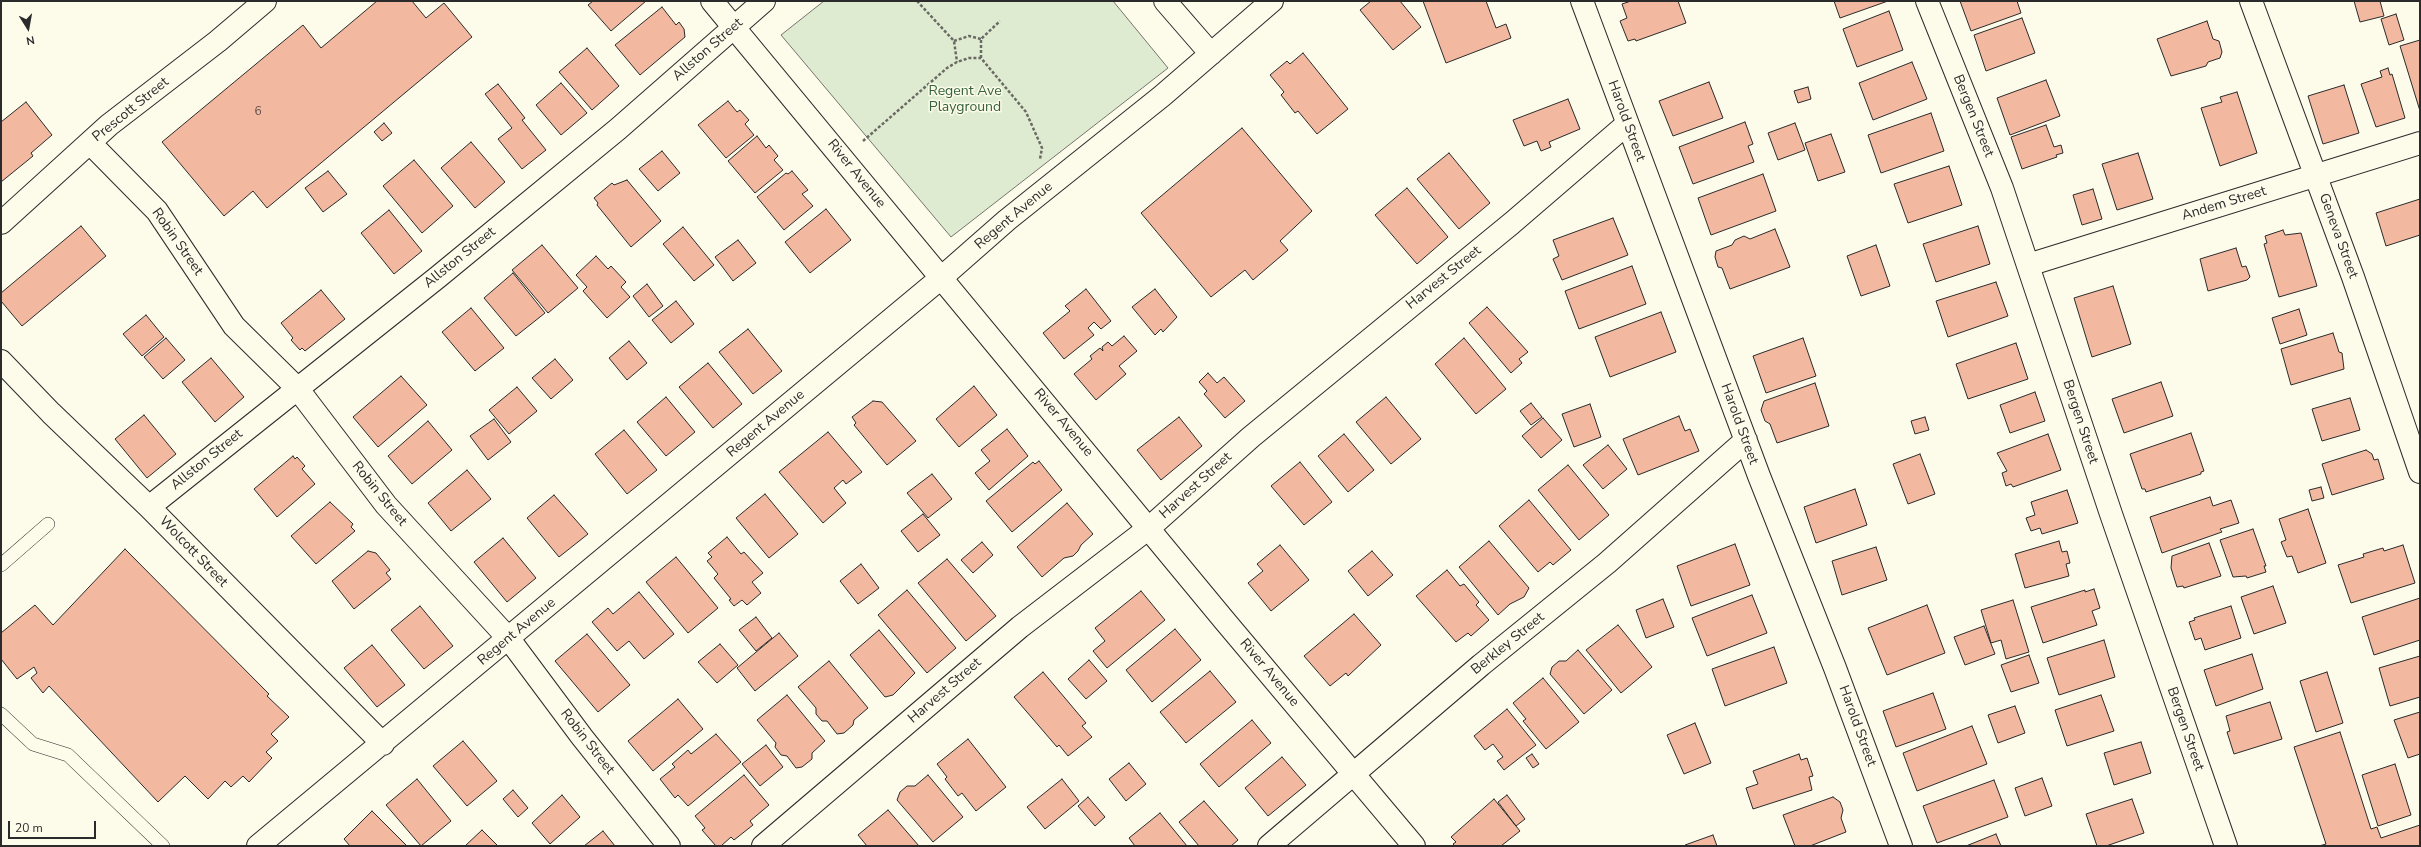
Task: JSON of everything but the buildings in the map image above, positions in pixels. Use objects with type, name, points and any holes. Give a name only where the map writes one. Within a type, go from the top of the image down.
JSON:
[{"type":"street","name":"Prescott Street","points":[[1,223],[90,143],[265,1]]},
{"type":"street","name":"River Avenue","points":[[712,1],[1414,846]]},
{"type":"street","name":"Allston Street","points":[[149,507],[438,277],[612,134],[764,1]]},
{"type":"street","points":[[1165,1],[1211,54]]},
{"type":"street","name":"Regent Avenue","points":[[258,846],[383,744],[941,278],[1006,220],[1162,96],[1272,1]]},
{"type":"street","name":"Harold Street","points":[[1582,1],[1746,440],[1835,668],[1901,846]]},
{"type":"street","name":"Bergen Street","points":[[1927,1],[2002,188],[2111,514],[2226,846]]},
{"type":"street","name":"Geneva Street","points":[[2252,1],[2316,175],[2420,472]]},
{"type":"street","name":"Harvest Street","points":[[762,846],[1020,628],[1149,528],[1251,438],[1512,223],[1627,124]]},
{"type":"street","name":"Robin Street","points":[[90,143],[157,212],[234,326],[297,388],[386,505],[508,639],[582,737],[669,846]]},
{"type":"street","name":"Andem Street","points":[[2028,265],[2420,143]]},
{"type":"street","name":"Wolcott Street","points":[[1,361],[51,413],[149,507],[383,744]]},
{"type":"street","name":"Berkley Street","points":[[1269,846],[1481,665],[1607,563],[1746,440]]},
{"type":"lane","points":[[1,565],[48,524]]},
{"type":"lane","points":[[1,714],[33,744],[68,755],[161,845]]},
{"type":"path","points":[[917,1],[954,41],[957,62]]},
{"type":"path","points":[[1000,21],[981,39],[981,58],[1026,112],[1042,148],[1040,162]]},
{"type":"path","points":[[954,41],[969,36],[981,39]]},
{"type":"path","points":[[843,158],[957,62],[970,58],[981,58]]},
{"type":"green space","name":"Regent Ave Playground","points":[[824,1],[1113,1],[1168,68],[951,237],[781,35]]}]
